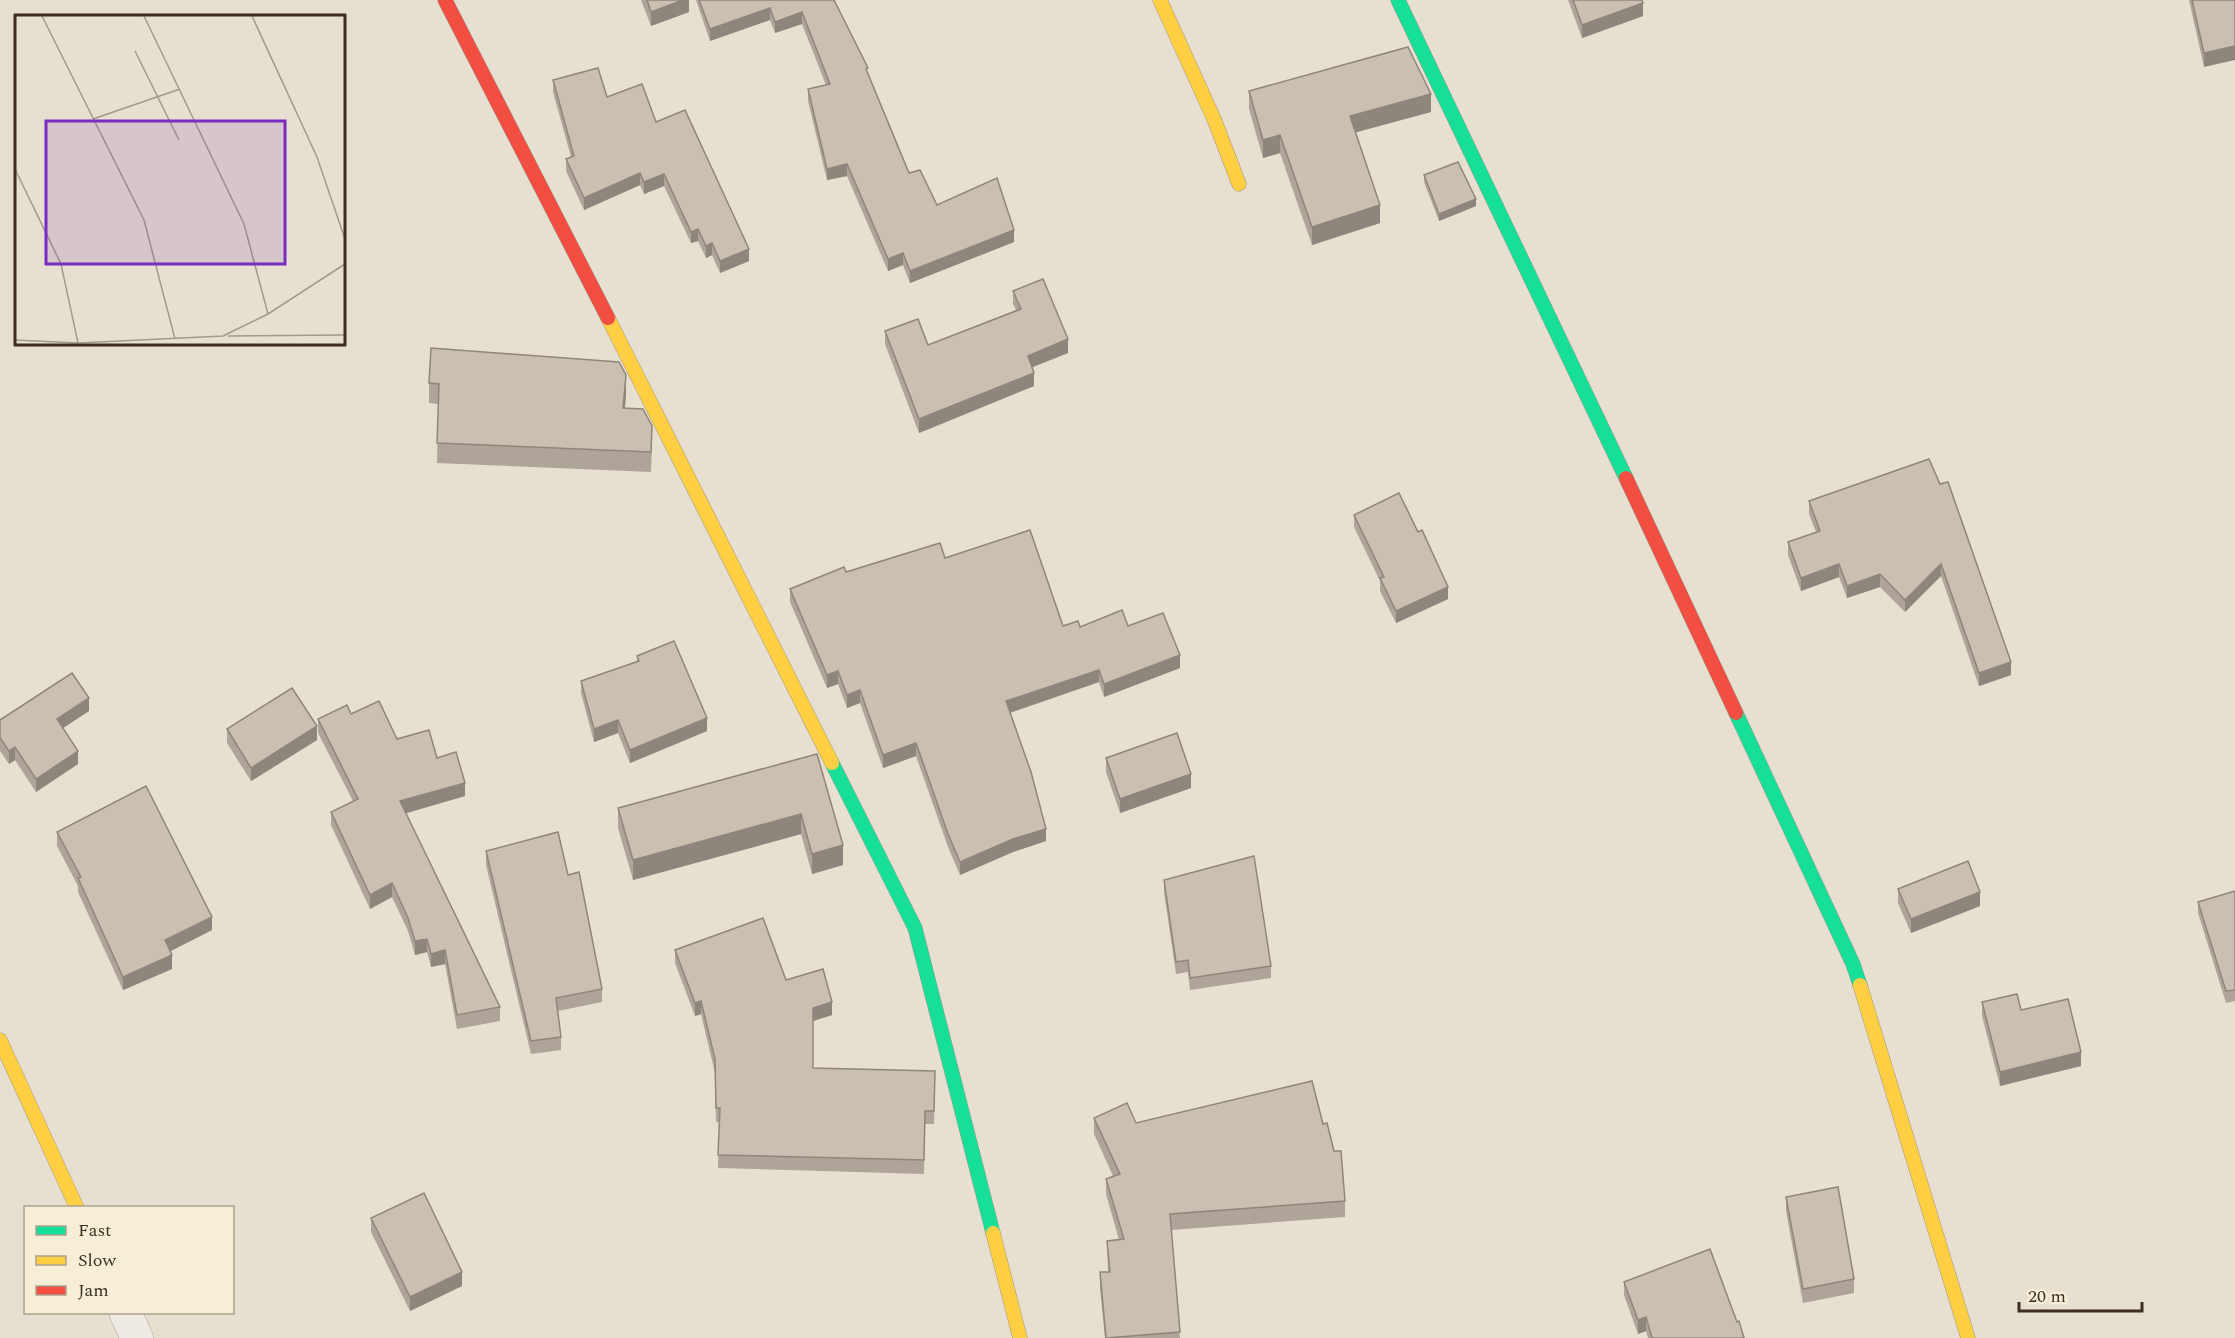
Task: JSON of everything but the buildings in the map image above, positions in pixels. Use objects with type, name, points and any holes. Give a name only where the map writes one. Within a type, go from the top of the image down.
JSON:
[{"type":"street","points":[[445,0],[915,928],[1020,1338]]},
{"type":"street","points":[[1160,0],[1214,119],[1239,184]]},
{"type":"street","points":[[1398,0],[1565,348],[1853,964],[1968,1338]]},
{"type":"street","points":[[0,1040],[76,1206]]},
{"type":"street","points":[[126,1314],[137,1338]]},
{"type":"traffic: fast","points":[[1398,0],[1626,478]]},
{"type":"traffic: fast","points":[[1736,713],[1853,964],[1860,985]]},
{"type":"traffic: fast","points":[[832,763],[915,928],[993,1233]]},
{"type":"traffic: slow","points":[[1160,0],[1214,119],[1239,184]]},
{"type":"traffic: slow","points":[[608,318],[832,763]]},
{"type":"traffic: slow","points":[[1860,985],[1968,1338]]},
{"type":"traffic: slow","points":[[0,1040],[76,1206]]},
{"type":"traffic: slow","points":[[993,1233],[1020,1338]]},
{"type":"traffic: jam","points":[[445,0],[608,318]]},
{"type":"traffic: jam","points":[[1626,478],[1736,713]]}]
